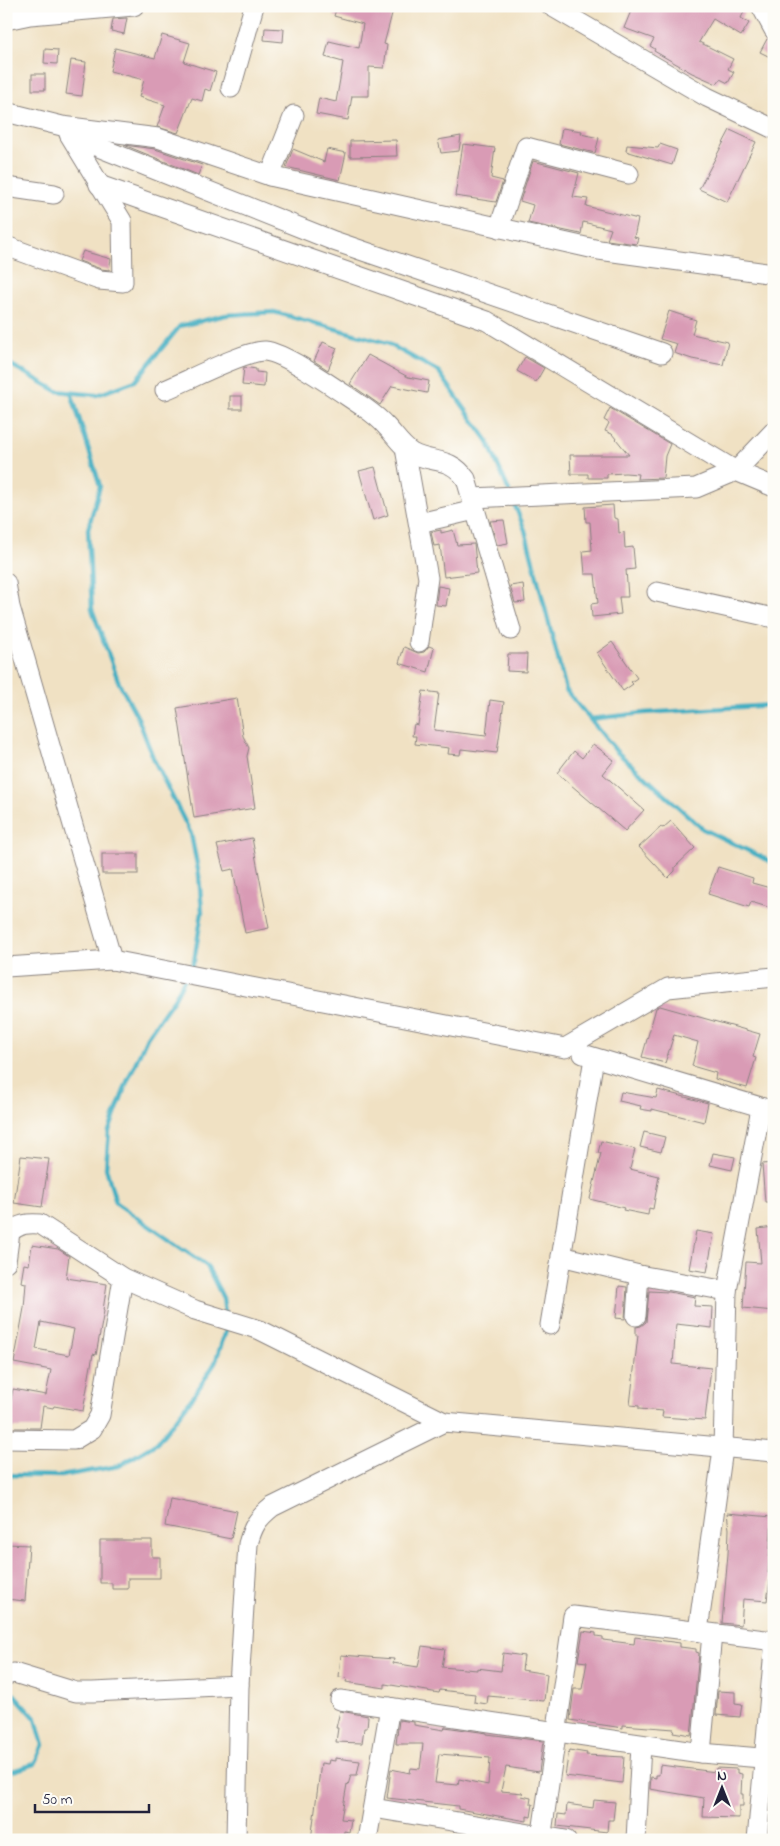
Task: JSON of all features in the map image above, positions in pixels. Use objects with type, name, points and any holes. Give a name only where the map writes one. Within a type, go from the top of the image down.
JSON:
[{"type":"street","points":[[6,20],[30,15],[134,6]]},
{"type":"street","points":[[231,88],[254,6]]},
{"type":"street","points":[[551,6],[708,97],[774,129]]},
{"type":"street","points":[[761,6],[774,30]]},
{"type":"street","points":[[6,112],[67,132],[334,241],[662,353]]},
{"type":"street","points":[[270,176],[294,115]]},
{"type":"street","points":[[67,132],[158,138],[270,176],[499,228],[599,250],[774,274]]},
{"type":"street","points":[[6,246],[99,280],[123,282],[122,222],[67,132]]},
{"type":"street","points":[[499,228],[526,147],[629,174]]},
{"type":"street","points":[[99,185],[487,321],[736,471],[774,487]]},
{"type":"street","points":[[6,187],[54,194]]},
{"type":"street","points":[[165,390],[246,354],[264,351],[282,356],[365,408],[381,420],[405,448],[414,454],[459,469],[478,501],[511,630]]},
{"type":"street","points":[[419,523],[478,501],[523,494],[696,488],[736,471],[774,430]]},
{"type":"street","points":[[405,448],[428,578],[419,642]]},
{"type":"street","points":[[6,583],[8,607],[112,960]]},
{"type":"street","points":[[657,592],[774,618]]},
{"type":"street","points":[[6,967],[112,960],[565,1048],[767,1110],[727,1291],[723,1449],[698,1632],[712,1634]]},
{"type":"street","points":[[565,1048],[668,988],[774,977]]},
{"type":"street","points":[[550,1324],[594,1058]]},
{"type":"street","points":[[6,1262],[10,1232],[18,1226],[27,1223],[40,1224],[123,1278],[195,1310],[260,1330],[444,1422],[723,1449],[774,1452]]},
{"type":"street","points":[[561,1256],[639,1275],[727,1291]]},
{"type":"street","points":[[636,1316],[639,1275]]},
{"type":"street","points":[[6,1439],[74,1440],[92,1428],[100,1415],[123,1278]]},
{"type":"street","points":[[236,1840],[240,1685],[248,1544],[252,1528],[260,1517],[272,1507],[444,1422]]},
{"type":"street","points":[[541,1838],[573,1616],[774,1642]]},
{"type":"street","points":[[701,1753],[712,1634]]},
{"type":"street","points":[[756,1840],[769,1759],[774,1650]]},
{"type":"street","points":[[10,1674],[65,1689],[84,1692],[240,1685]]},
{"type":"street","points":[[340,1700],[642,1745],[769,1759]]},
{"type":"street","points":[[367,1840],[390,1707]]},
{"type":"street","points":[[636,1840],[642,1745]]},
{"type":"street","points":[[373,1808],[541,1838],[566,1840]]},
{"type":"building","points":[[337,6],[379,6],[393,10],[384,44],[387,45],[384,68],[369,67],[369,96],[352,96],[348,120],[316,114],[319,98],[336,102],[343,62],[325,57],[329,41],[359,48],[363,24],[334,16]]},
{"type":"building","points":[[633,6],[734,6],[744,12],[741,18],[749,23],[741,36],[713,19],[699,42],[733,59],[728,69],[734,72],[728,83],[720,79],[717,84],[692,73],[654,51],[655,49],[650,46],[654,39],[624,28]]},
{"type":"building","points":[[127,18],[124,34],[111,31],[113,19]]},
{"type":"building","points":[[265,28],[284,29],[283,42],[264,40]]},
{"type":"building","points":[[162,35],[190,43],[184,62],[216,72],[210,91],[205,89],[202,101],[192,98],[178,133],[157,127],[165,105],[139,97],[144,80],[110,71],[115,48],[155,58]]},
{"type":"building","points":[[767,39],[774,41],[774,59],[760,52]]},
{"type":"building","points":[[45,49],[58,50],[57,64],[44,63]]},
{"type":"building","points":[[71,60],[86,62],[82,96],[66,94]]},
{"type":"building","points":[[32,74],[45,74],[45,90],[32,90]]},
{"type":"building","points":[[562,128],[582,131],[581,134],[599,138],[595,153],[559,144]]},
{"type":"building","points":[[730,130],[756,142],[727,202],[699,189]]},
{"type":"building","points":[[461,136],[459,151],[441,153],[438,140]]},
{"type":"building","points":[[396,140],[397,156],[350,157],[350,141]]},
{"type":"building","points":[[463,144],[495,148],[491,178],[503,181],[496,202],[455,196]]},
{"type":"building","points":[[660,144],[677,150],[672,165],[626,151],[627,145],[658,148]]},
{"type":"building","points":[[124,145],[155,149],[202,165],[198,175]]},
{"type":"building","points":[[293,149],[324,162],[327,149],[346,153],[340,180],[286,167]]},
{"type":"building","points":[[533,161],[579,173],[573,197],[588,199],[586,206],[638,219],[634,237],[638,238],[636,244],[607,240],[611,229],[583,222],[581,234],[528,223],[533,205],[520,201]]},
{"type":"building","points":[[83,251],[111,259],[109,270],[79,261]]},
{"type":"building","points":[[669,311],[696,320],[692,334],[728,342],[723,365],[692,359],[674,353],[677,344],[660,339]]},
{"type":"building","points":[[323,342],[337,348],[328,370],[314,361]]},
{"type":"building","points":[[368,355],[408,377],[429,381],[427,393],[392,386],[380,405],[350,384]]},
{"type":"building","points":[[525,357],[544,368],[536,382],[517,371]]},
{"type":"building","points":[[244,367],[256,369],[256,372],[265,373],[264,387],[242,385]]},
{"type":"building","points":[[230,396],[242,396],[242,409],[230,409]]},
{"type":"building","points":[[610,408],[670,444],[665,456],[663,478],[637,479],[638,474],[625,473],[607,474],[607,478],[588,478],[588,474],[571,474],[570,455],[629,455],[612,434],[605,431],[609,423],[604,420]]},
{"type":"building","points":[[375,467],[388,515],[373,520],[359,471]]},
{"type":"building","points":[[613,505],[614,518],[618,519],[619,533],[624,532],[625,548],[633,547],[635,569],[626,570],[628,597],[619,597],[621,614],[592,617],[591,604],[598,603],[595,574],[585,574],[583,551],[592,550],[590,522],[586,522],[585,507]]},
{"type":"building","points":[[504,520],[508,543],[497,545],[490,521]]},
{"type":"building","points":[[441,530],[441,533],[453,530],[457,545],[474,544],[477,573],[444,577],[440,545],[434,546],[431,532]]},
{"type":"building","points":[[523,584],[525,602],[515,603],[510,586]]},
{"type":"building","points":[[438,586],[449,588],[446,606],[436,605]]},
{"type":"building","points":[[612,642],[637,678],[631,682],[633,684],[623,691],[597,653]]},
{"type":"building","points":[[429,646],[434,648],[428,672],[399,663],[404,647],[418,653],[424,652]]},
{"type":"building","points":[[508,654],[527,654],[526,672],[507,671]]},
{"type":"building","points":[[423,691],[439,693],[434,730],[486,736],[490,700],[504,702],[497,753],[461,749],[460,755],[448,754],[449,748],[415,744],[416,736],[412,736],[414,724],[418,725]]},
{"type":"building","points":[[237,698],[243,736],[249,748],[247,756],[255,808],[194,818],[177,708]]},
{"type":"building","points":[[593,744],[614,760],[603,774],[644,810],[625,831],[557,773],[574,751],[582,758]]},
{"type":"building","points":[[671,821],[695,848],[675,867],[675,871],[668,878],[639,847],[661,827],[663,828]]},
{"type":"building","points":[[252,838],[269,928],[245,933],[233,869],[224,871],[217,845]]},
{"type":"building","points":[[102,854],[138,854],[138,874],[102,874]]},
{"type":"building","points":[[718,867],[753,878],[752,883],[774,889],[774,909],[751,902],[749,907],[708,894]]},
{"type":"building","points":[[660,1006],[760,1034],[753,1057],[756,1058],[747,1088],[715,1079],[716,1073],[692,1066],[698,1042],[674,1035],[665,1063],[642,1057],[656,1008]]},
{"type":"building","points":[[658,1090],[708,1103],[704,1122],[652,1109],[652,1111],[640,1109],[641,1106],[619,1101],[621,1092],[656,1098]]},
{"type":"building","points":[[644,1132],[665,1137],[661,1152],[640,1147]]},
{"type":"building","points":[[601,1141],[635,1149],[630,1169],[659,1176],[653,1209],[649,1208],[648,1215],[623,1210],[624,1208],[590,1199],[601,1153],[598,1153]]},
{"type":"building","points":[[713,1153],[735,1157],[732,1170],[710,1165]]},
{"type":"building","points":[[21,1156],[49,1159],[42,1207],[14,1203]]},
{"type":"building","points":[[774,1163],[774,1202],[765,1202],[762,1164]]},
{"type":"building","points":[[774,1227],[774,1311],[743,1308],[746,1262],[761,1263],[758,1229]]},
{"type":"building","points":[[696,1231],[714,1234],[707,1272],[689,1269]]},
{"type":"building","points":[[32,1245],[58,1249],[69,1256],[66,1278],[107,1284],[104,1311],[96,1355],[93,1354],[83,1411],[43,1406],[40,1428],[6,1428],[6,1415],[8,1415],[13,1389],[46,1395],[51,1370],[14,1363],[24,1308],[26,1283],[21,1282],[24,1264],[29,1265]],"holes":[[[41,1322],[74,1329],[69,1355],[36,1349]]]},
{"type":"building","points":[[619,1286],[627,1287],[625,1319],[616,1318]]},
{"type":"building","points":[[649,1291],[669,1292],[695,1297],[694,1306],[713,1307],[712,1328],[676,1324],[673,1364],[711,1368],[705,1420],[662,1417],[663,1411],[639,1409],[639,1406],[630,1405],[638,1335],[636,1336],[636,1327],[646,1322]]},
{"type":"building","points":[[170,1498],[237,1511],[231,1539],[165,1526]]},
{"type":"building","points":[[727,1513],[772,1517],[768,1573],[771,1573],[767,1601],[743,1599],[741,1625],[722,1623],[728,1554],[729,1529]]},
{"type":"building","points":[[100,1540],[152,1540],[152,1557],[160,1557],[160,1578],[128,1578],[128,1589],[112,1589],[112,1583],[100,1583]]},
{"type":"building","points":[[6,1544],[29,1545],[25,1601],[6,1599]]},
{"type":"building","points":[[583,1631],[596,1633],[596,1636],[603,1637],[603,1640],[634,1644],[635,1637],[680,1643],[680,1647],[696,1649],[696,1652],[699,1653],[691,1735],[673,1732],[674,1729],[623,1725],[623,1728],[570,1720],[574,1689],[582,1689],[587,1662],[578,1661]]},
{"type":"building","points":[[422,1646],[445,1649],[442,1667],[501,1671],[503,1653],[524,1656],[522,1670],[547,1674],[544,1701],[488,1696],[487,1704],[474,1702],[475,1694],[440,1690],[439,1693],[385,1684],[385,1688],[346,1682],[347,1678],[339,1677],[341,1655],[394,1659],[393,1663],[418,1667]]},
{"type":"building","points":[[718,1691],[735,1692],[735,1703],[742,1704],[740,1717],[716,1715]]},
{"type":"building","points":[[340,1711],[368,1716],[367,1728],[364,1728],[362,1743],[336,1742],[338,1728],[336,1728]]},
{"type":"building","points":[[399,1720],[414,1722],[414,1725],[444,1730],[445,1727],[543,1741],[539,1772],[506,1767],[501,1791],[523,1793],[522,1796],[531,1798],[530,1804],[533,1804],[531,1817],[527,1816],[527,1821],[458,1809],[458,1806],[387,1798],[391,1769],[410,1773],[411,1768],[420,1769],[423,1744],[396,1744]],"holes":[[[439,1754],[490,1758],[488,1785],[459,1779],[458,1785],[435,1783]]]},
{"type":"building","points":[[569,1750],[587,1753],[586,1755],[624,1757],[622,1783],[565,1776]]},
{"type":"building","points":[[335,1758],[360,1761],[357,1775],[351,1775],[347,1784],[341,1819],[351,1820],[349,1832],[344,1831],[343,1840],[311,1840],[321,1763],[328,1764],[329,1760],[335,1761]]},
{"type":"building","points":[[660,1765],[716,1772],[716,1768],[737,1769],[737,1773],[742,1774],[741,1794],[743,1794],[743,1806],[739,1806],[739,1818],[703,1817],[704,1798],[650,1789],[651,1777],[656,1778],[656,1775],[659,1775]]},
{"type":"building","points":[[594,1800],[615,1802],[613,1820],[608,1820],[607,1832],[557,1826],[558,1814],[566,1815],[567,1804],[593,1808]]},
{"type":"waterway","points":[[6,362],[57,391],[97,395],[135,381],[180,326],[226,315],[274,312],[387,343],[439,372],[487,440],[509,491]]},
{"type":"waterway","points":[[71,392],[100,486],[88,529],[92,609],[119,683],[138,718],[154,760],[191,834],[199,875],[202,912],[194,961],[189,971]]},
{"type":"waterway","points":[[513,501],[525,530],[566,690],[617,752],[703,829],[774,863]]},
{"type":"waterway","points":[[590,719],[644,713],[774,705]]},
{"type":"waterway","points":[[184,980],[174,999],[147,1037],[127,1082],[109,1131],[106,1168],[116,1203],[207,1266],[223,1298],[225,1313]]},
{"type":"waterway","points":[[6,1475],[61,1476],[119,1466],[157,1443],[193,1397],[215,1363],[226,1326]]},
{"type":"waterway","points":[[6,1681],[12,1692],[36,1719],[43,1745],[35,1764],[6,1773]]}]
